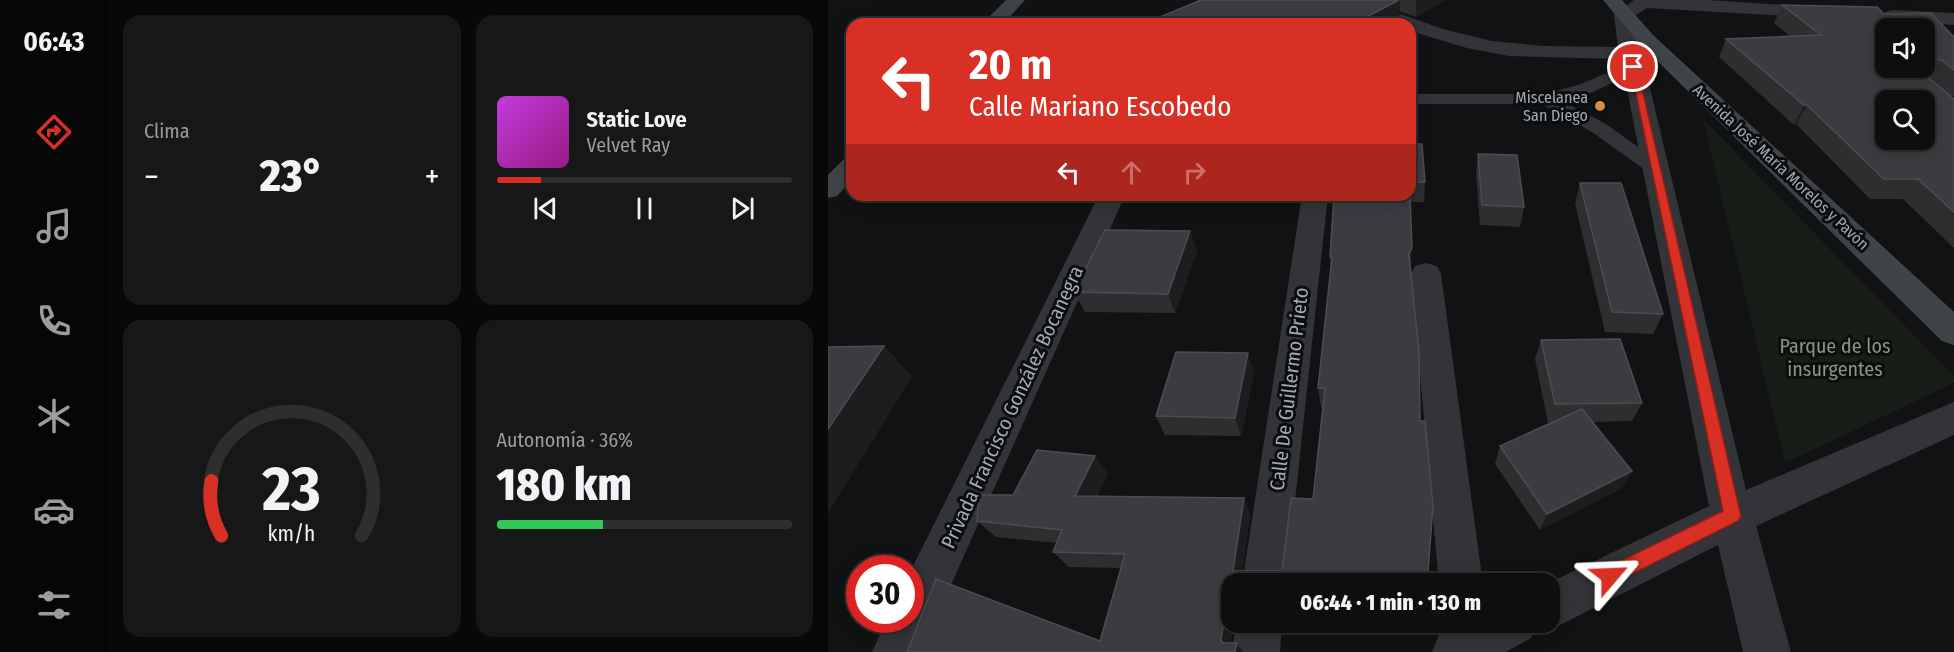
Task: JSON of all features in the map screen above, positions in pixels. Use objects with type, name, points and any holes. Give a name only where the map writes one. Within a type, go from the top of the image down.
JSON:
[{"type":"main road","points":[[998,18],[1016,0]]},
{"type":"main road","name":"Avenida José María Morelos y Pavón","points":[[1631,4],[1954,332]]},
{"type":"main road","points":[[828,190],[846,171]]},
{"type":"street","points":[[1344,0],[1397,18]]},
{"type":"street","points":[[1767,652],[1732,516],[1631,60],[1631,4],[1847,13]]},
{"type":"street","points":[[1871,15],[1954,19]]},
{"type":"street","points":[[1416,25],[1467,42],[1491,47],[1631,60]]},
{"type":"street","name":"Privada Francisco González Bocanegra","points":[[896,652],[1110,201]]},
{"type":"street","name":"Calle De Guillermo Prieto","points":[[1265,573],[1314,201]]},
{"type":"street","points":[[1426,274],[1460,573]]},
{"type":"street","points":[[1560,601],[1732,516],[1954,418]]},
{"type":"street","points":[[1256,652],[1258,633]]},
{"type":"street","points":[[1463,640],[1483,633]]},
{"type":"lane","points":[[1416,99],[1545,99],[1587,88],[1631,60]]},
{"type":"lane","points":[[1545,99],[1599,128],[1655,168]]},
{"type":"green space","name":"Parque de los insurgentes","points":[[1703,119],[1954,376],[1954,383],[1785,463]]},
{"type":"building","points":[[1201,0],[1399,0],[1364,18],[1160,17]]},
{"type":"building","points":[[1782,5],[1877,7],[1884,14],[1931,13],[1954,37],[1954,70],[1943,61],[1935,58],[1935,18],[1875,18],[1875,78],[1929,78],[1954,99],[1954,212],[1918,179],[1884,179],[1807,105],[1804,105],[1726,39],[1821,35]]},
{"type":"building","points":[[1416,144],[1422,144],[1425,182],[1416,182]]},
{"type":"building","points":[[1478,154],[1517,155],[1524,207],[1482,205]]},
{"type":"building","points":[[1580,183],[1621,183],[1663,314],[1612,312]]},
{"type":"building","points":[[1334,201],[1410,201],[1412,248],[1409,254],[1419,352],[1420,421],[1425,421],[1433,506],[1428,573],[1221,573],[1221,640],[1223,643],[1237,643],[1235,652],[907,652],[915,633],[924,633],[924,609],[936,579],[1100,641],[1125,554],[1053,552],[1062,530],[977,521],[979,495],[1013,495],[1037,450],[1095,456],[1075,496],[1244,498],[1233,571],[1282,571],[1291,498],[1313,499],[1325,388],[1318,388],[1332,257],[1330,257]]},
{"type":"building","points":[[1105,230],[1190,231],[1168,294],[1074,292]]},
{"type":"building","points":[[1620,339],[1642,403],[1555,404],[1541,340]]},
{"type":"building","points":[[884,346],[828,429],[828,347]]},
{"type":"building","points":[[1176,352],[1248,353],[1235,418],[1156,416]]},
{"type":"building","points":[[1582,409],[1632,471],[1547,514],[1500,446]]},
{"type":"place","name":"Miscelanea San Diego","points":[[1600,106]]},
{"type":"route","points":[[1610,576],[1732,516],[1633,67]]}]
